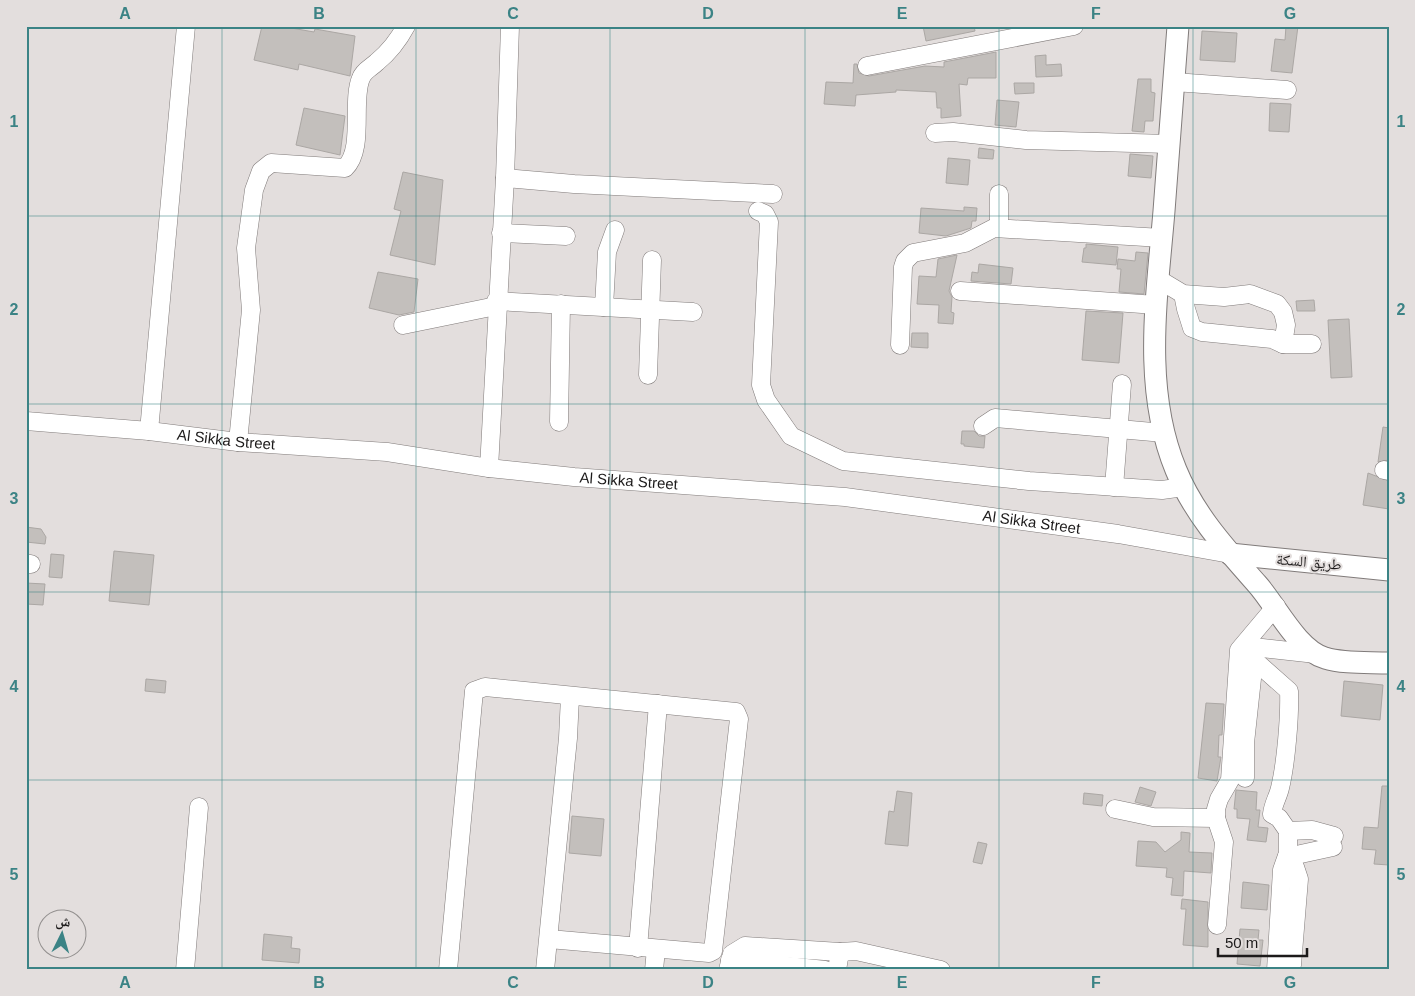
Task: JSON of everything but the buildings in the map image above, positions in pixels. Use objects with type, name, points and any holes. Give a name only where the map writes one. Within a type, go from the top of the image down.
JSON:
[{"type":"main road","points":[[1178,26],[1156,304],[1155,380],[1164,433],[1184,487],[1202,518],[1230,554],[1276,606],[1303,645],[1316,654],[1334,660],[1389,663]]},
{"type":"main road","name":"طريق السكة","points":[[1230,554],[1389,570]]},
{"type":"street","points":[[149,431],[186,26]]},
{"type":"street","points":[[238,442],[251,310],[246,248],[254,190],[260,171],[271,163],[345,168],[351,163],[355,142],[360,79],[366,70],[377,62],[401,36],[406,26]]},
{"type":"street","points":[[489,468],[496,303],[505,178],[510,26]]},
{"type":"street","points":[[867,66],[1074,26]]},
{"type":"street","points":[[1174,82],[1287,90]]},
{"type":"street","points":[[935,133],[953,132],[1026,140],[1169,144]]},
{"type":"street","points":[[505,178],[574,184],[773,194]]},
{"type":"street","points":[[998,227],[999,194]]},
{"type":"street","points":[[758,211],[765,214],[769,222],[761,385],[766,400],[792,436],[843,461],[1020,480],[1162,490],[1184,487]]},
{"type":"street","points":[[900,345],[905,261],[914,254],[966,243],[998,227],[1162,238]]},
{"type":"street","points":[[604,307],[607,252],[615,230]]},
{"type":"street","points":[[501,233],[566,236]]},
{"type":"street","points":[[648,375],[652,260]]},
{"type":"street","points":[[1158,280],[1184,294],[1224,297],[1250,294],[1277,304],[1284,312],[1286,325],[1283,344]]},
{"type":"street","points":[[960,291],[1156,304]]},
{"type":"street","points":[[1184,294],[1192,328],[1202,332],[1272,339],[1283,344],[1312,344]]},
{"type":"street","points":[[403,325],[496,303],[561,304],[693,312]]},
{"type":"street","points":[[559,422],[561,304]]},
{"type":"street","points":[[1114,487],[1122,384]]},
{"type":"street","points":[[982,426],[995,418],[1164,433]]},
{"type":"street","name":"Al Sikka Street","points":[[26,421],[149,431],[238,442],[387,452],[489,468],[574,477],[845,497],[1118,534],[1230,554]]},
{"type":"street","points":[[1217,925],[1224,842],[1216,818],[1219,799],[1230,780],[1239,650],[1276,606]]},
{"type":"street","points":[[1244,646],[1316,654]]},
{"type":"street","points":[[1244,646],[1254,660],[1288,691],[1289,708],[1280,789],[1274,802],[1272,814],[1279,818],[1288,831],[1287,858],[1282,870],[1276,970]]},
{"type":"street","points":[[1245,778],[1245,743],[1254,660]]},
{"type":"street","points":[[448,970],[474,691],[485,687],[734,710],[739,719],[715,949],[709,954],[549,939]]},
{"type":"street","points":[[545,970],[570,696]]},
{"type":"street","points":[[638,948],[658,704]]},
{"type":"street","points":[[184,970],[199,807]]},
{"type":"street","points":[[1115,809],[1153,817],[1216,818]]},
{"type":"street","points":[[1287,858],[1334,842],[1312,830],[1288,831]]},
{"type":"street","points":[[1287,858],[1295,866],[1299,879],[1292,965],[1287,970]]},
{"type":"street","points":[[1277,933],[1294,940]]},
{"type":"street","points":[[825,970],[729,965],[737,949],[746,946],[839,961],[856,951],[933,969]]},
{"type":"street","points":[[654,970],[656,949]]}]
